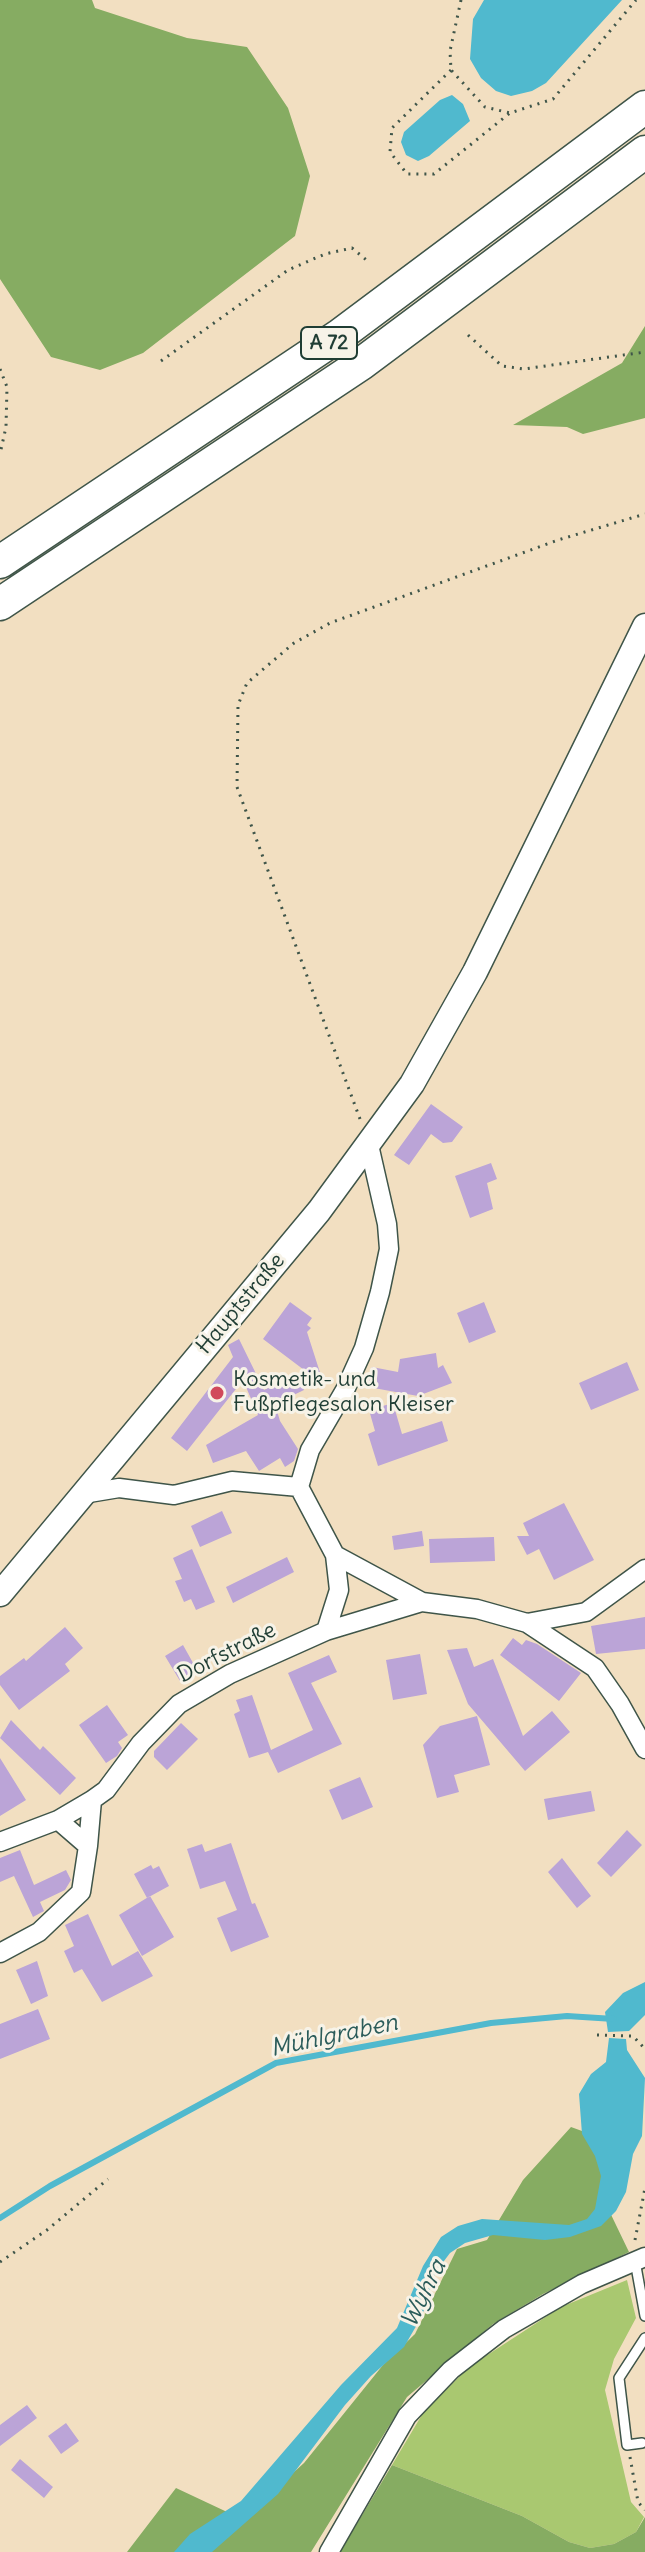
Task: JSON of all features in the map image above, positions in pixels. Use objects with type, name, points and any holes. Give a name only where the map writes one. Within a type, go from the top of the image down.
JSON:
[{"type":"highway","name":"A 72","points":[[0,562],[340,335],[645,107]]},
{"type":"highway","name":"A 72","points":[[0,604],[361,364],[645,152]]},
{"type":"main road","name":"Hauptstraße","points":[[0,1594],[369,1145],[412,1084],[461,998],[645,626]]},
{"type":"street","points":[[326,1631],[339,1590],[335,1555],[299,1487],[310,1450],[364,1348],[389,1249],[387,1224],[369,1145]]},
{"type":"street","points":[[83,1494],[119,1488],[174,1495],[232,1481],[299,1487]]},
{"type":"street","name":"Dorfstraße","points":[[335,1555],[422,1602],[477,1609],[527,1623],[595,1668],[645,1749]]},
{"type":"street","name":"Dorfstraße","points":[[527,1623],[586,1612],[645,1569]]},
{"type":"street","name":"Dorfstraße","points":[[0,1842],[58,1820],[106,1790],[141,1743],[179,1704],[230,1674],[326,1631],[422,1602]]},
{"type":"street","points":[[0,1953],[39,1932],[81,1892],[92,1800]]},
{"type":"street","points":[[58,1820],[88,1846]]},
{"type":"street","points":[[329,2552],[407,2416],[451,2370],[504,2329],[582,2284],[641,2259]]},
{"type":"lane","points":[[641,2259],[645,2316]]},
{"type":"lane","points":[[642,2443],[627,2445],[619,2378],[645,2338]]},
{"type":"path","points":[[461,0],[450,51],[451,70],[485,107],[510,113]]},
{"type":"path","points":[[451,70],[392,128],[390,152],[407,174],[434,174],[510,113],[553,99],[636,0]]},
{"type":"path","points":[[161,361],[288,270],[352,248],[370,263]]},
{"type":"path","points":[[468,335],[502,366],[524,369],[645,352]]},
{"type":"path","points":[[0,369],[7,400],[6,427],[0,454]]},
{"type":"path","points":[[369,1145],[237,787],[238,705],[247,683],[294,643],[330,623],[558,540],[645,514]]},
{"type":"path","points":[[597,2035],[633,2036],[645,2049]]},
{"type":"path","points":[[0,2262],[47,2230],[108,2179]]},
{"type":"path","points":[[641,2259],[633,2237],[645,2188]]},
{"type":"path","points":[[627,2445],[638,2502],[645,2510]]},
{"type":"green space","points":[[0,0],[92,0],[95,8],[187,38],[247,47],[288,108],[310,176],[295,236],[143,353],[100,370],[51,357],[0,279]]},
{"type":"green space","points":[[645,326],[645,418],[583,434],[567,427],[513,425],[622,363]]},
{"type":"green space","points":[[571,2127],[593,2135],[616,2169],[603,2198],[629,2252],[543,2294],[493,2324],[407,2397],[311,2552],[127,2552],[176,2488],[242,2519],[304,2463],[383,2365],[415,2334],[457,2249],[487,2240],[523,2180]]},
{"type":"green space","points":[[627,2280],[636,2318],[614,2359],[605,2390],[631,2502],[644,2517],[636,2532],[614,2544],[590,2548],[569,2542],[522,2516],[392,2465],[423,2413],[469,2367],[561,2307]]},
{"type":"green space","points":[[392,2465],[522,2516],[569,2542],[590,2548],[614,2544],[636,2532],[645,2517],[645,2552],[340,2552]]},
{"type":"water","points":[[484,0],[622,0],[546,83],[532,91],[511,96],[496,91],[481,78],[470,59],[473,19]]},
{"type":"water","points":[[452,95],[463,104],[470,121],[429,156],[418,161],[406,155],[401,142],[404,132],[440,100]]},
{"type":"water","points":[[645,1982],[645,2015],[629,2031],[608,2032],[605,2012],[623,1993]]},
{"type":"water","name":"Wyhra","points":[[609,2038],[626,2039],[627,2050],[645,2078],[642,2136],[633,2154],[626,2192],[616,2211],[601,2226],[570,2237],[545,2240],[493,2235],[465,2243],[450,2253],[435,2273],[422,2316],[404,2347],[371,2376],[345,2405],[278,2494],[212,2552],[174,2552],[190,2534],[241,2501],[341,2385],[397,2328],[423,2266],[441,2237],[458,2226],[482,2219],[569,2225],[587,2219],[595,2209],[601,2176],[595,2156],[582,2134],[579,2094],[591,2074],[606,2062]]},
{"type":"building","points":[[431,1104],[463,1127],[452,1142],[443,1143],[431,1134],[409,1165],[394,1155]]},
{"type":"building","points":[[491,1163],[497,1179],[487,1183],[493,1209],[470,1218],[455,1176]]},
{"type":"building","points":[[290,1302],[312,1318],[307,1325],[311,1328],[307,1332],[324,1385],[263,1339]]},
{"type":"building","points":[[484,1302],[496,1332],[469,1343],[457,1313]]},
{"type":"building","points":[[239,1339],[264,1390],[296,1374],[304,1390],[275,1404],[280,1421],[298,1449],[294,1461],[285,1467],[280,1458],[259,1471],[246,1451],[213,1463],[206,1445],[258,1415],[243,1380],[187,1451],[171,1438],[233,1357],[228,1345]]},
{"type":"building","points":[[436,1353],[438,1368],[443,1365],[452,1383],[418,1396],[368,1387],[372,1367],[398,1372],[400,1359]]},
{"type":"building","points":[[627,1362],[639,1390],[591,1410],[579,1383]]},
{"type":"building","points":[[393,1403],[402,1434],[442,1421],[448,1441],[378,1466],[368,1434],[375,1431],[369,1410]]},
{"type":"building","points":[[564,1503],[594,1560],[554,1580],[539,1549],[527,1555],[517,1536],[529,1536],[523,1523]]},
{"type":"building","points":[[222,1511],[232,1533],[200,1547],[191,1526]]},
{"type":"building","points":[[422,1531],[424,1546],[394,1550],[392,1536]]},
{"type":"building","points":[[494,1537],[495,1561],[430,1563],[429,1539]]},
{"type":"building","points":[[192,1549],[215,1602],[196,1610],[191,1599],[184,1602],[175,1581],[182,1579],[173,1558]]},
{"type":"building","points":[[287,1557],[294,1572],[233,1603],[226,1587]]},
{"type":"building","points":[[645,1617],[645,1649],[596,1654],[591,1626]]},
{"type":"building","points":[[65,1627],[83,1648],[65,1664],[70,1671],[19,1710],[0,1685],[0,1676],[24,1658],[26,1661]]},
{"type":"building","points":[[513,1638],[522,1645],[526,1640],[537,1644],[581,1673],[559,1701],[500,1655]]},
{"type":"building","points":[[183,1645],[197,1670],[180,1681],[165,1656]]},
{"type":"building","points":[[467,1648],[474,1667],[493,1659],[523,1736],[552,1711],[570,1732],[525,1771],[468,1704],[447,1650]]},
{"type":"building","points":[[420,1654],[427,1694],[393,1700],[386,1660]]},
{"type":"building","points":[[329,1655],[337,1672],[311,1683],[342,1744],[278,1773],[268,1752],[249,1758],[234,1714],[240,1711],[236,1700],[252,1695],[271,1750],[313,1730],[288,1673]]},
{"type":"building","points":[[107,1705],[128,1735],[118,1742],[122,1748],[117,1756],[106,1763],[79,1725]]},
{"type":"building","points":[[477,1716],[490,1765],[454,1775],[459,1792],[437,1798],[423,1745],[440,1726]]},
{"type":"building","points":[[11,1720],[40,1750],[43,1746],[76,1778],[60,1795],[0,1738]]},
{"type":"building","points":[[181,1723],[198,1739],[167,1770],[154,1757],[154,1751]]},
{"type":"building","points":[[0,1758],[26,1800],[0,1816]]},
{"type":"building","points":[[360,1777],[373,1807],[342,1820],[329,1790]]},
{"type":"building","points":[[591,1791],[595,1811],[548,1820],[544,1799]]},
{"type":"building","points":[[627,1830],[642,1845],[611,1877],[597,1863]]},
{"type":"building","points":[[231,1843],[252,1904],[255,1903],[269,1937],[231,1952],[217,1918],[237,1910],[225,1881],[200,1889],[187,1849],[202,1844],[205,1852]]},
{"type":"building","points":[[20,1850],[34,1885],[66,1870],[71,1880],[65,1890],[40,1902],[44,1911],[33,1917],[14,1876],[0,1882],[0,1858]]},
{"type":"building","points":[[562,1858],[591,1896],[577,1908],[548,1872]]},
{"type":"building","points":[[151,1865],[153,1869],[159,1866],[169,1886],[147,1898],[134,1874]]},
{"type":"building","points":[[150,1896],[174,1937],[142,1956],[119,1915]]},
{"type":"building","points":[[88,1914],[112,1966],[138,1951],[153,1976],[102,2002],[82,1969],[74,1973],[64,1951],[74,1946],[65,1925]]},
{"type":"building","points":[[37,1961],[48,1996],[31,2004],[16,1970]]},
{"type":"building","points":[[38,2009],[50,2039],[0,2059],[0,2024]]},
{"type":"building","points":[[27,2405],[37,2418],[0,2446],[0,2425]]},
{"type":"building","points":[[66,2423],[79,2441],[61,2454],[48,2436]]},
{"type":"building","points":[[20,2459],[53,2487],[44,2498],[11,2470]]},
{"type":"waterway","name":"Mühlgraben","points":[[0,2218],[50,2186],[276,2063],[491,2023],[567,2016],[614,2019]]},
{"type":"place","name":"Kosmetik- und Fußpflegesalon Kleiser","points":[[217,1393]]}]
